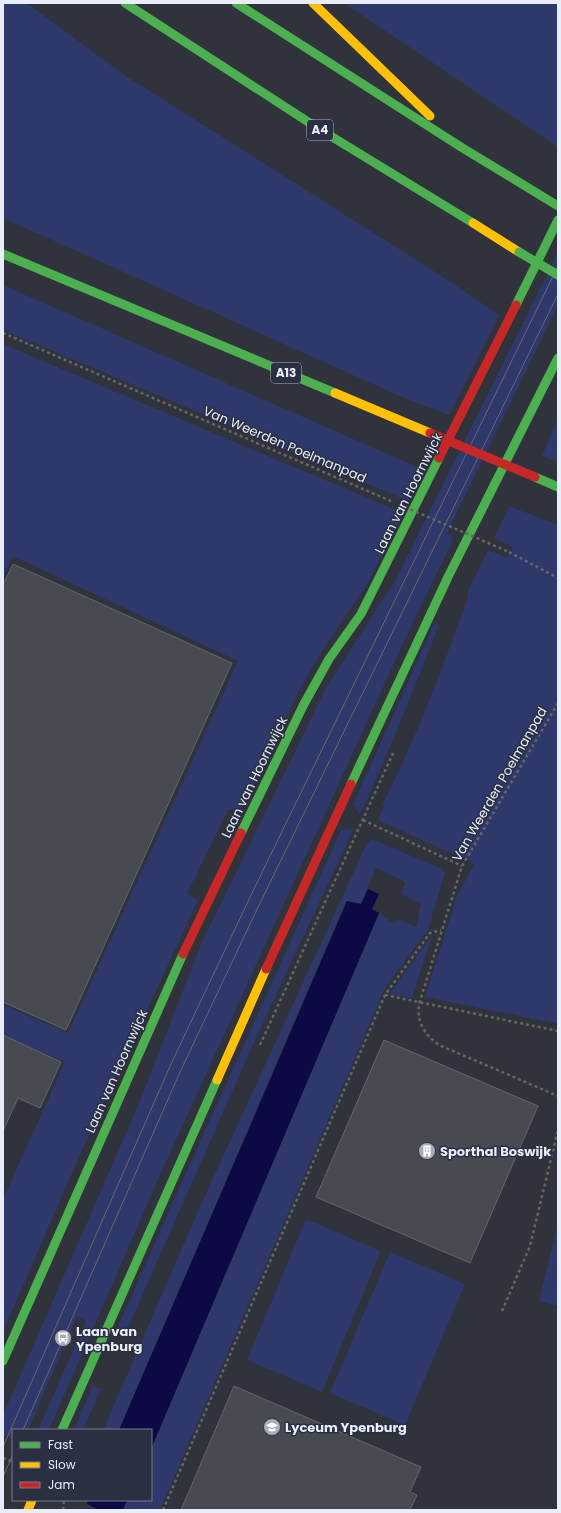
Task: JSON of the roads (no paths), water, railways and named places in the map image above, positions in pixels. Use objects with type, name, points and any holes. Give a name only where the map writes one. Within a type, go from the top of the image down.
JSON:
[{"type":"main road","name":"A4","points":[[124,3],[316,127],[558,275]]},
{"type":"main road","points":[[236,3],[461,147],[558,206]]},
{"type":"main road","points":[[313,3],[461,147]]},
{"type":"main road","name":"Laan van Hoornwijck","points":[[3,1362],[167,987],[217,882],[304,704],[329,659],[361,614],[558,220]]},
{"type":"main road","name":"A13","points":[[3,254],[141,314],[558,487]]},
{"type":"main road","points":[[62,1429],[296,902],[448,577],[558,358]]},
{"type":"tram line","points":[[3,1447],[171,1064],[251,895],[558,266]]},
{"type":"tram line","points":[[23,1429],[180,1072],[261,901],[558,294]]},
{"type":"tram line","points":[[3,1477],[12,1456]]},
{"type":"place","name":"Sporthal Boswijk","points":[[427,1151]]},
{"type":"place","name":"Laan van Ypenburg","points":[[63,1338]]},
{"type":"place","name":"Lyceum Ypenburg","points":[[272,1427]]}]
